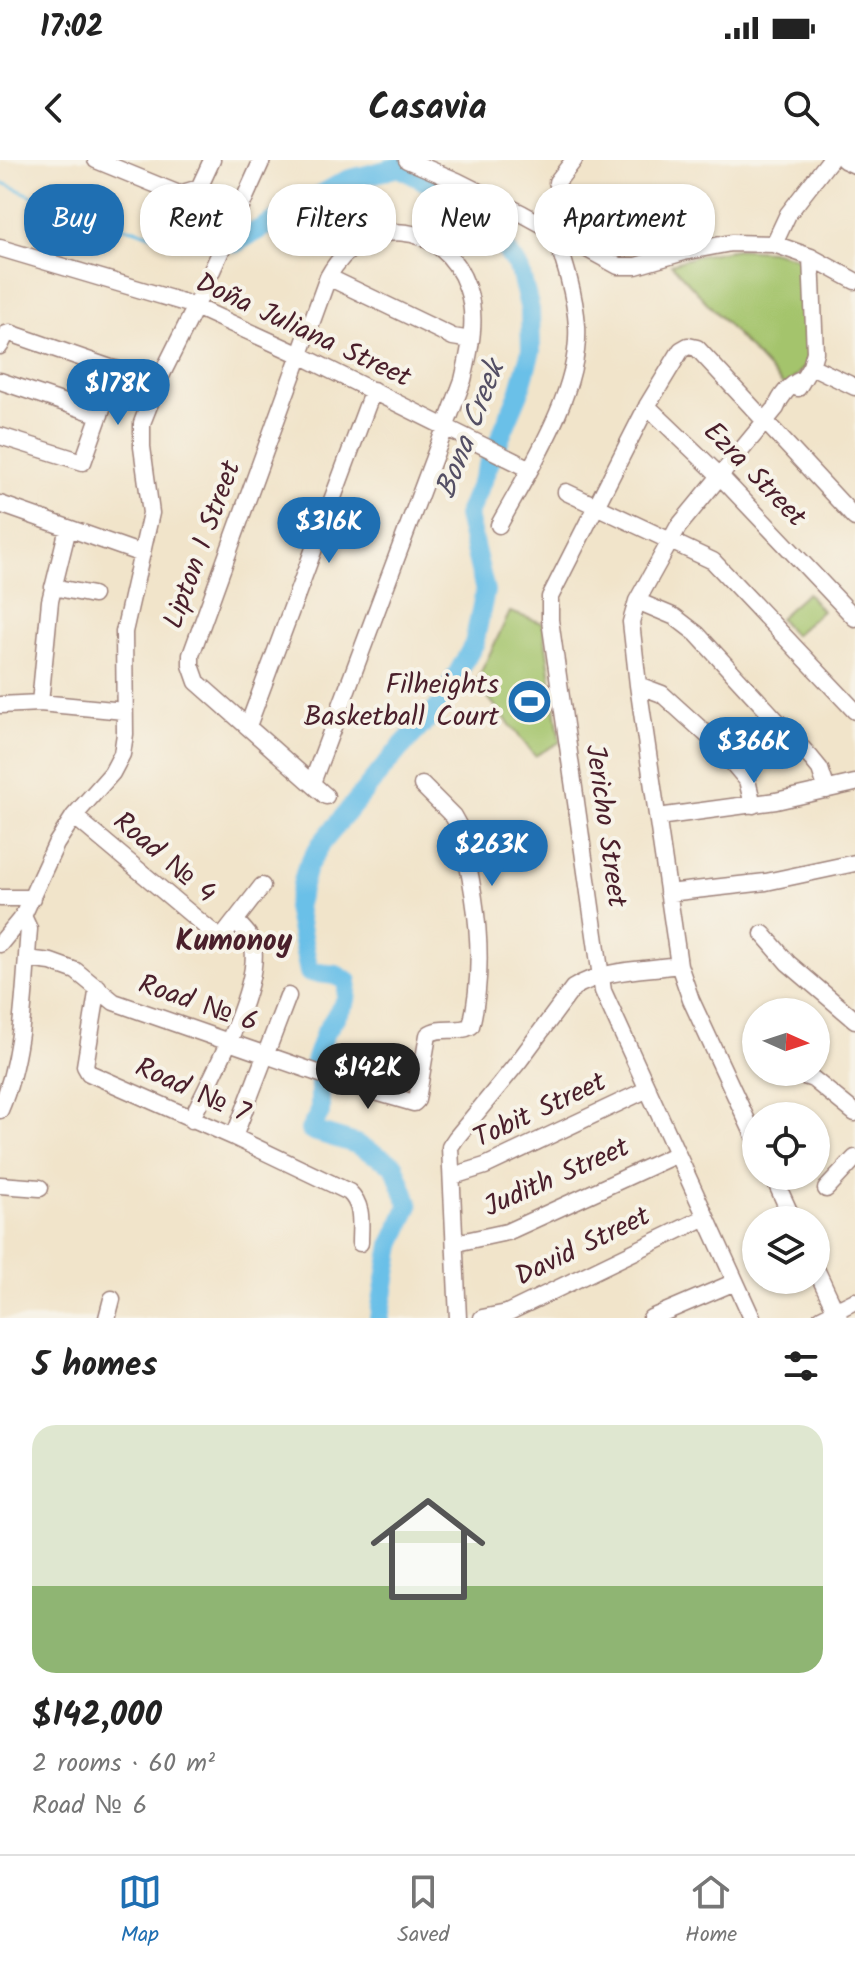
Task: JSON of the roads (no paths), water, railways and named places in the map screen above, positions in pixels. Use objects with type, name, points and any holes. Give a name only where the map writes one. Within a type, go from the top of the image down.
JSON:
[{"type":"street","points":[[101,161],[179,194],[199,188],[212,160]]},
{"type":"street","points":[[0,944],[23,916],[56,844],[74,816],[118,763],[124,745],[124,632],[151,513],[141,434],[145,413],[262,160]]},
{"type":"street","points":[[407,160],[457,181],[534,221]]},
{"type":"street","points":[[557,182],[574,160]]},
{"type":"street","points":[[774,244],[788,214],[830,160]]},
{"type":"street","points":[[844,160],[855,165]]},
{"type":"street","name":"Lipton 1 Street","points":[[312,783],[463,380],[471,340],[471,305],[467,286],[446,254],[433,242],[399,231],[381,233],[347,250],[328,277],[191,655],[197,682],[326,796]]},
{"type":"street","points":[[715,247],[731,243],[774,244],[811,257],[855,281]]},
{"type":"street","name":"Doña Juliana Street","points":[[0,248],[195,308],[373,390],[530,469]]},
{"type":"street","points":[[499,525],[560,407],[576,349],[574,305],[561,256]]},
{"type":"street","points":[[598,256],[626,267],[674,256]]},
{"type":"street","points":[[742,1110],[691,1000],[679,965],[631,634],[637,601],[670,540],[787,391],[801,380],[811,366],[816,343],[811,257]]},
{"type":"street","points":[[328,277],[453,337],[471,340]]},
{"type":"street","points":[[0,346],[6,334],[10,333],[124,372],[138,383],[157,385]]},
{"type":"street","name":"Jericho Street","points":[[752,1318],[610,1009],[600,976],[549,608],[553,588],[594,505],[681,350],[688,346],[697,348],[770,414]]},
{"type":"street","points":[[811,366],[855,387]]},
{"type":"street","points":[[0,436],[83,462],[100,415],[124,372]]},
{"type":"street","points":[[0,381],[100,415]]},
{"type":"street","points":[[248,726],[373,390]]},
{"type":"street","name":"Ezra Street","points":[[647,406],[720,476],[855,618]]},
{"type":"street","points":[[770,414],[855,518]]},
{"type":"street","points":[[566,492],[670,540],[723,569],[855,711]]},
{"type":"street","points":[[0,504],[142,554]]},
{"type":"street","points":[[40,703],[53,587],[68,528]]},
{"type":"street","points":[[53,587],[93,595]]},
{"type":"street","points":[[637,601],[675,617],[697,634],[811,758],[820,769],[827,790]]},
{"type":"street","points":[[638,685],[662,694],[715,742],[747,780],[753,805]]},
{"type":"street","points":[[0,705],[40,703],[124,711]]},
{"type":"street","points":[[658,817],[753,805],[855,783]]},
{"type":"street","name":"Road № 6","points":[[27,959],[64,965],[86,977],[114,1002],[409,1104],[414,1103],[428,1035],[437,1030],[464,1030],[471,1026],[478,933],[458,825],[422,785]]},
{"type":"street","name":"Road № 4","points":[[74,816],[217,936],[224,935],[236,921],[249,933],[253,943],[253,972],[227,1042],[191,1120]]},
{"type":"street","points":[[668,893],[766,882],[855,863]]},
{"type":"street","points":[[236,921],[262,886]]},
{"type":"street","points":[[0,898],[32,898]]},
{"type":"street","points":[[0,1110],[9,1089],[16,1058],[29,929],[23,916]]},
{"type":"street","points":[[763,934],[788,963],[855,1020]]},
{"type":"street","points":[[458,1318],[450,1147],[519,1061],[564,998],[584,981],[679,965]]},
{"type":"street","name":"Road № 7","points":[[98,987],[85,1070],[349,1192],[357,1200],[361,1211],[360,1243]]},
{"type":"street","points":[[234,1137],[288,996]]},
{"type":"street","points":[[822,1086],[855,1113]]},
{"type":"street","name":"Tobit Street","points":[[453,1176],[485,1166],[648,1089]]},
{"type":"street","name":"Judith Street","points":[[456,1243],[507,1232],[677,1154]]},
{"type":"street","points":[[830,1186],[852,1169]]},
{"type":"street","points":[[0,1185],[40,1188]]},
{"type":"street","name":"David Street","points":[[482,1318],[508,1315],[706,1217]]},
{"type":"street","points":[[651,1318],[735,1282]]},
{"type":"street","points":[[825,1294],[832,1316],[855,1301]]},
{"type":"street","points":[[107,1318],[112,1299]]},
{"type":"waterway","name":"Bona Creek","points":[[251,234],[347,180],[399,167],[463,202],[501,242],[520,271],[530,310],[531,351],[519,393],[467,516],[485,591],[474,644],[439,707],[400,748],[321,844],[307,867],[296,907],[309,972],[336,975],[348,982],[346,1000],[325,1033],[315,1062],[320,1081],[320,1112],[310,1130],[356,1144],[394,1165],[409,1205],[392,1245],[379,1318]]},
{"type":"waterway","name":"Bona Creek","points":[[3,183],[94,223],[140,231]]},
{"type":"place","name":"Filheights Basketball Court","points":[[530,701]]},
{"type":"district","name":"Kumonoy","points":[[234,942]]}]
